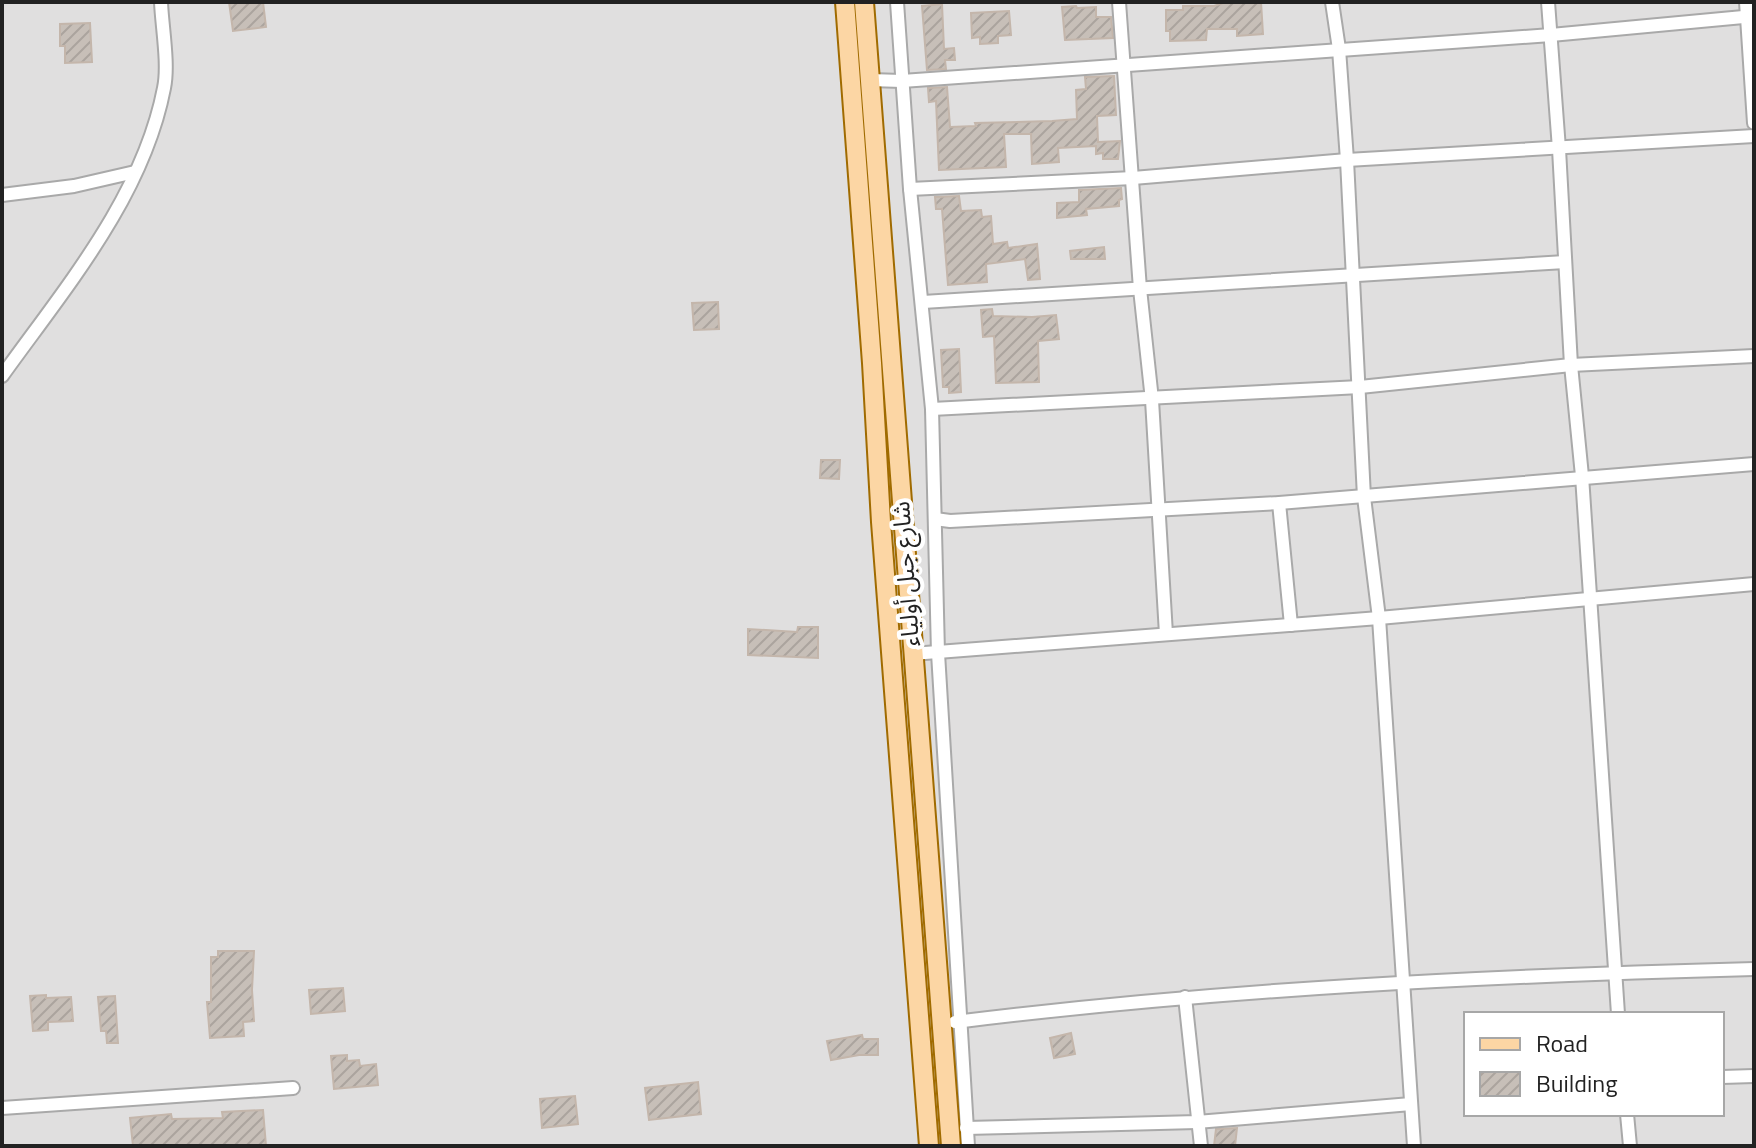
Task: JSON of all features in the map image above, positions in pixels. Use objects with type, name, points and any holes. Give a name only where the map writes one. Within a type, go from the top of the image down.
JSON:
[{"type":"main road","name":"شارع جبل أولياء","points":[[845,2],[929,1146]]},
{"type":"main road","name":"شارع جبل أولياء","points":[[864,2],[912,654],[951,1022],[951,1146]]},
{"type":"street","points":[[2,376],[99,239],[135,172],[165,85],[161,2]]},
{"type":"street","points":[[897,2],[910,189],[932,409],[951,1022],[968,1146]]},
{"type":"street","points":[[1119,2],[1140,289],[1152,400],[1166,634]]},
{"type":"street","points":[[1332,2],[1339,49],[1347,160],[1364,497],[1379,618],[1414,1146]]},
{"type":"street","points":[[1548,2],[1618,1012]]},
{"type":"street","points":[[1746,2],[1750,16],[1754,123]]},
{"type":"street","points":[[870,80],[902,81],[1551,35],[1750,16]]},
{"type":"street","points":[[910,189],[1133,178],[1347,160],[1754,136]]},
{"type":"street","points":[[2,195],[74,186],[135,172]]},
{"type":"street","points":[[923,302],[1565,262]]},
{"type":"street","points":[[932,409],[1360,387],[1571,365],[1754,356]]},
{"type":"street","points":[[935,519],[950,521],[1279,503],[1754,464]]},
{"type":"street","points":[[1279,503],[1291,625]]},
{"type":"street","points":[[912,654],[1379,618],[1754,584]]},
{"type":"street","points":[[951,1022],[1185,997],[1614,973],[1754,969]]},
{"type":"street","points":[[1185,997],[1201,1146]]},
{"type":"street","points":[[1724,1077],[1754,1076]]},
{"type":"street","points":[[2,1108],[293,1088]]},
{"type":"street","points":[[966,1128],[1197,1122],[1411,1104]]},
{"type":"street","points":[[1627,1116],[1630,1146]]},
{"type":"shaded area","points":[[2,2],[1754,2],[1754,1146],[2,1146]]},
{"type":"building","points":[[229,2],[263,2],[266,27],[233,31]]},
{"type":"building","points":[[1226,2],[1261,2],[1263,34],[1237,36],[1237,29],[1207,29],[1206,40],[1170,41],[1170,31],[1166,31],[1166,10]]},
{"type":"building","points":[[942,4],[944,49],[954,48],[955,60],[945,60],[946,69],[927,70],[922,6]]},
{"type":"building","points":[[1062,7],[1096,7],[1096,17],[1111,17],[1113,38],[1065,40]]},
{"type":"building","points":[[1009,11],[1011,35],[998,36],[998,43],[980,44],[980,37],[972,38],[971,13]]},
{"type":"building","points":[[90,23],[92,62],[65,63],[65,46],[60,46],[60,24]]},
{"type":"building","points":[[1114,76],[1116,115],[1097,116],[1098,142],[1120,141],[1118,159],[1103,159],[1103,153],[1096,154],[1096,146],[1058,148],[1059,162],[1032,164],[1031,134],[1004,134],[1006,167],[939,170],[936,101],[929,102],[928,88],[947,87],[950,127],[976,126],[975,123],[1077,119],[1076,90],[1086,89],[1085,77]]},
{"type":"building","points":[[1121,188],[1119,206],[1086,209],[1087,215],[1057,218],[1057,203],[1079,202],[1079,190]]},
{"type":"building","points":[[959,196],[961,211],[981,210],[982,217],[991,216],[993,244],[1007,242],[1008,248],[1037,244],[1040,279],[1028,280],[1025,259],[986,264],[987,282],[948,285],[942,209],[936,209],[935,197]]},
{"type":"building","points":[[1104,247],[1105,259],[1071,259],[1070,251]]},
{"type":"building","points":[[718,302],[719,329],[694,330],[692,303]]},
{"type":"building","points":[[992,309],[993,316],[1056,315],[1059,339],[1038,341],[1039,382],[996,383],[994,336],[983,337],[981,310]]},
{"type":"building","points":[[959,349],[961,392],[949,393],[949,387],[943,387],[941,350]]},
{"type":"building","points":[[821,460],[840,460],[839,479],[820,478]]},
{"type":"building","points":[[798,627],[818,627],[818,658],[748,655],[748,629],[797,632]]},
{"type":"building","points":[[218,951],[254,951],[254,1021],[243,1022],[244,1036],[210,1038],[207,1002],[211,1002],[211,957],[218,957]]},
{"type":"building","points":[[343,988],[345,1011],[311,1014],[309,990]]},
{"type":"building","points":[[46,995],[46,998],[71,997],[73,1021],[48,1022],[48,1030],[33,1031],[30,996]]},
{"type":"building","points":[[115,996],[118,1043],[107,1043],[106,1031],[101,1031],[98,997]]},
{"type":"building","points":[[1071,1033],[1075,1054],[1054,1058],[1050,1038]]},
{"type":"building","points":[[862,1035],[863,1039],[878,1039],[878,1055],[831,1060],[827,1041]]},
{"type":"building","points":[[347,1055],[347,1061],[359,1060],[360,1066],[376,1064],[378,1085],[334,1089],[331,1056]]},
{"type":"building","points":[[698,1082],[701,1114],[649,1120],[645,1088]]},
{"type":"building","points":[[575,1096],[578,1124],[542,1128],[540,1099]]},
{"type":"building","points":[[263,1110],[266,1146],[133,1146],[130,1118],[171,1114],[172,1119],[223,1118],[222,1112]]},
{"type":"building","points":[[1237,1128],[1235,1146],[1214,1146],[1216,1129]]}]
